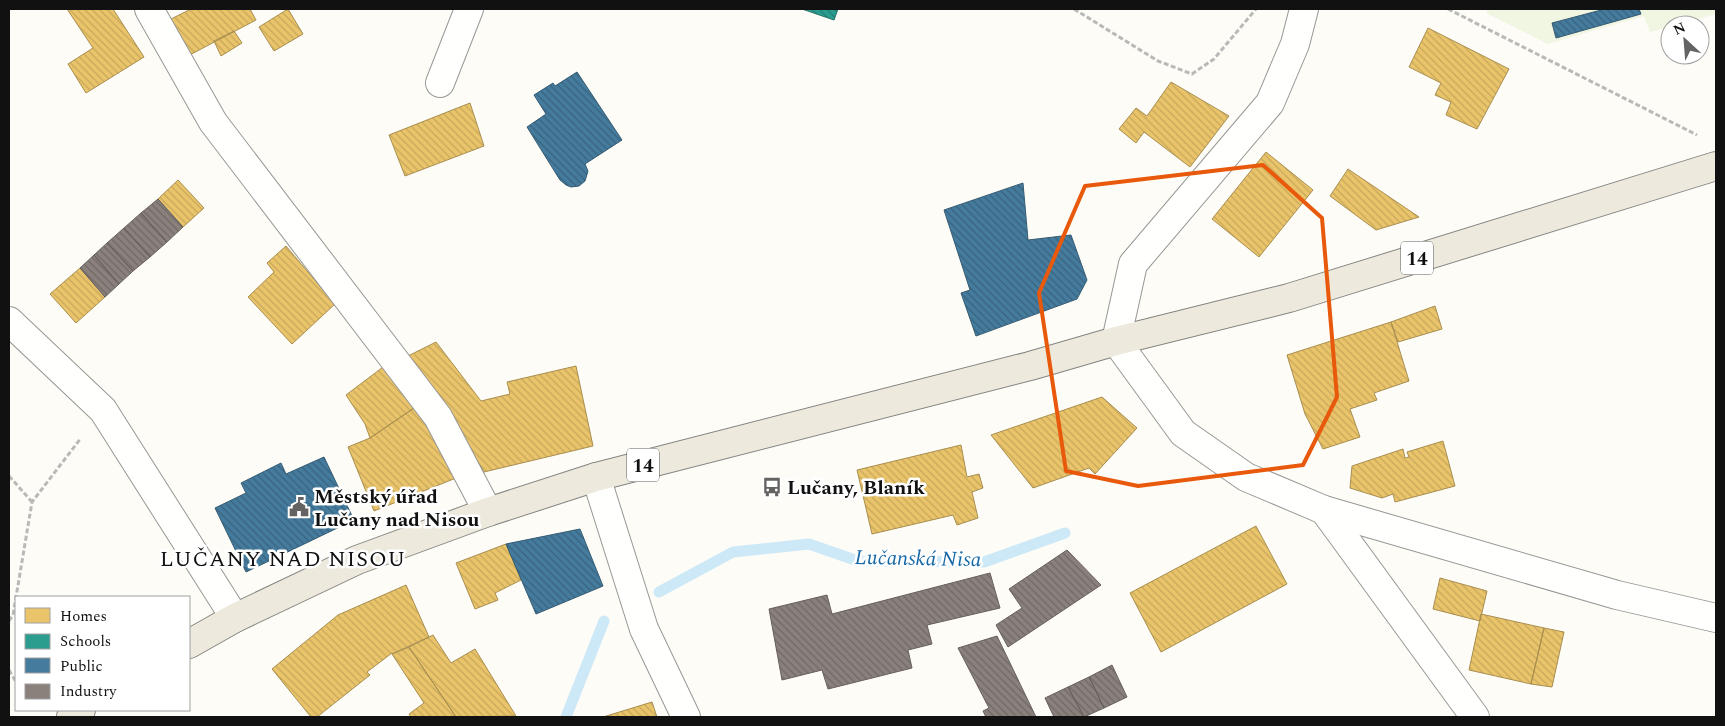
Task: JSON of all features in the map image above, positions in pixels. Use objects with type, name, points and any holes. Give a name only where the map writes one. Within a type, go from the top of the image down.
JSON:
[{"type":"main road","name":"14","points":[[190,643],[235,618],[357,560],[488,512],[596,477],[1030,366],[1116,341],[1289,298],[1716,166]]},
{"type":"street","points":[[149,9],[213,122],[438,418],[488,512]]},
{"type":"street","points":[[440,83],[468,9]]},
{"type":"street","points":[[1304,9],[1295,44],[1270,103],[1133,264],[1116,341],[1183,433],[1246,477],[1324,510],[1617,595],[1716,618]]},
{"type":"street","points":[[9,321],[103,410],[235,618]]},
{"type":"street","points":[[596,477],[644,629],[686,717]]},
{"type":"street","points":[[1324,510],[1475,717]]},
{"type":"path","points":[[1074,9],[1158,61],[1192,74],[1214,59],[1256,9]]},
{"type":"path","points":[[1448,9],[1704,140]]},
{"type":"path","points":[[16,596],[32,502],[103,410]]},
{"type":"path","points":[[9,476],[32,502]]},
{"type":"path","points":[[9,621],[13,615],[15,603]]},
{"type":"highlighted area","points":[[1263,165],[1322,218],[1337,397],[1303,465],[1138,486],[1066,471],[1039,293],[1085,186]]},
{"type":"green space","points":[[1486,9],[1716,9],[1716,14],[1710,16],[1660,15],[1660,30],[1650,32],[1644,16],[1548,44],[1488,14]]},
{"type":"building: Homes","points":[[67,9],[113,9],[144,57],[86,93],[68,64],[93,48]]},
{"type":"building: Homes","points":[[191,9],[250,9],[256,20],[184,58],[165,22]]},
{"type":"building: Homes","points":[[288,9],[303,34],[274,51],[259,27]]},
{"type":"building: Homes","points":[[1428,28],[1509,69],[1477,129],[1446,115],[1451,102],[1435,95],[1441,83],[1409,67]]},
{"type":"building: Homes","points":[[234,31],[242,43],[221,56],[214,41]]},
{"type":"building: Homes","points":[[1171,82],[1229,116],[1190,167],[1144,132],[1136,143],[1119,129],[1136,108],[1147,116]]},
{"type":"building: Homes","points":[[470,103],[484,146],[405,176],[389,135]]},
{"type":"building: Homes","points":[[1266,152],[1313,190],[1259,257],[1212,219]]},
{"type":"building: Homes","points":[[1348,169],[1419,217],[1376,230],[1330,196]]},
{"type":"building: Homes","points":[[178,180],[204,208],[183,227],[158,199]]},
{"type":"building: Homes","points":[[286,246],[335,304],[292,344],[248,297],[274,272],[267,263]]},
{"type":"building: Homes","points":[[80,268],[105,297],[76,323],[50,294]]},
{"type":"building: Homes","points":[[1435,306],[1442,329],[1398,342],[1391,322]]},
{"type":"building: Homes","points":[[1391,322],[1409,381],[1374,393],[1377,400],[1350,409],[1360,437],[1323,449],[1305,414],[1287,355]]},
{"type":"building: Homes","points":[[436,342],[481,401],[510,394],[507,382],[576,366],[593,446],[484,472],[446,409],[406,357]]},
{"type":"building: Homes","points":[[387,364],[417,406],[370,438],[365,424],[346,395]]},
{"type":"building: Homes","points":[[1102,397],[1137,428],[1095,474],[1089,468],[1033,488],[991,435]]},
{"type":"building: Homes","points":[[417,406],[461,476],[374,511],[348,447],[370,438]]},
{"type":"building: Homes","points":[[1443,441],[1455,486],[1395,502],[1393,494],[1382,498],[1350,488],[1352,466],[1403,449],[1405,458],[1409,457],[1407,452]]},
{"type":"building: Homes","points":[[961,445],[967,477],[979,474],[983,488],[972,492],[978,518],[957,525],[953,515],[872,534],[857,470]]},
{"type":"building: Homes","points":[[1256,526],[1287,584],[1161,652],[1130,593]]},
{"type":"building: Homes","points":[[506,544],[521,580],[495,593],[498,600],[475,609],[456,563]]},
{"type":"building: Homes","points":[[1440,578],[1487,591],[1480,621],[1433,609]]},
{"type":"building: Homes","points":[[406,585],[429,637],[392,653],[367,672],[370,675],[317,717],[311,717],[272,669],[338,615]]},
{"type":"building: Homes","points":[[1481,614],[1544,628],[1531,684],[1469,670]]},
{"type":"building: Homes","points":[[1544,628],[1564,632],[1552,687],[1531,684]]},
{"type":"building: Homes","points":[[433,635],[451,663],[475,649],[516,716],[456,717],[409,647]]},
{"type":"building: Homes","points":[[409,647],[456,717],[411,717],[409,714],[424,703],[392,654]]},
{"type":"building: Homes","points":[[652,702],[657,717],[603,717]]},
{"type":"building: Schools","points":[[802,9],[838,9],[834,20]]},
{"type":"building: Public","points":[[1605,9],[1639,9],[1641,14],[1556,38],[1552,23]]},
{"type":"building: Public","points":[[577,72],[622,140],[585,164],[588,171],[585,181],[579,186],[571,187],[560,180],[527,127],[546,114],[534,95],[553,83],[555,86]]},
{"type":"building: Public","points":[[1023,183],[1028,240],[1071,235],[1087,280],[1077,299],[976,336],[961,293],[970,290],[944,210]]},
{"type":"building: Public","points":[[324,457],[354,520],[246,572],[215,508],[246,493],[241,483],[281,463],[286,474]]},
{"type":"building: Public","points":[[580,529],[603,586],[536,614],[506,544]]},
{"type":"building: Industry","points":[[158,199],[183,227],[167,242],[141,213]]},
{"type":"building: Industry","points":[[141,213],[167,242],[150,257],[124,228]]},
{"type":"building: Industry","points":[[124,228],[150,257],[133,271],[107,243]]},
{"type":"building: Industry","points":[[107,243],[133,271],[119,284],[94,255]]},
{"type":"building: Industry","points":[[94,255],[119,284],[105,297],[80,268]]},
{"type":"building: Industry","points":[[1067,550],[1101,585],[1008,647],[996,625],[1022,608],[1009,589]]},
{"type":"building: Industry","points":[[990,573],[1000,608],[927,625],[932,644],[908,650],[912,668],[828,689],[822,670],[782,680],[769,609],[827,595],[832,614]]},
{"type":"building: Industry","points":[[997,636],[1036,717],[986,717],[983,711],[989,708],[958,648]]},
{"type":"building: Industry","points":[[1112,665],[1127,697],[1104,708],[1089,677]]},
{"type":"building: Industry","points":[[1089,677],[1104,708],[1084,717],[1068,687]]},
{"type":"building: Industry","points":[[1068,687],[1084,717],[1054,717],[1045,698]]},
{"type":"waterway","name":"Lučanská Nisa","points":[[659,592],[733,552],[809,544],[858,561],[984,562],[1065,533]]},
{"type":"waterway","name":"Lučanská Nisa","points":[[566,717],[604,621]]},
{"type":"place","name":"Lučany, Blaník","points":[[772,487]]},
{"type":"place","name":"Městský úřad Lučany nad Nisou","points":[[299,507]]},
{"type":"district","name":"LUČANY NAD NISOU","points":[[283,558]]}]
